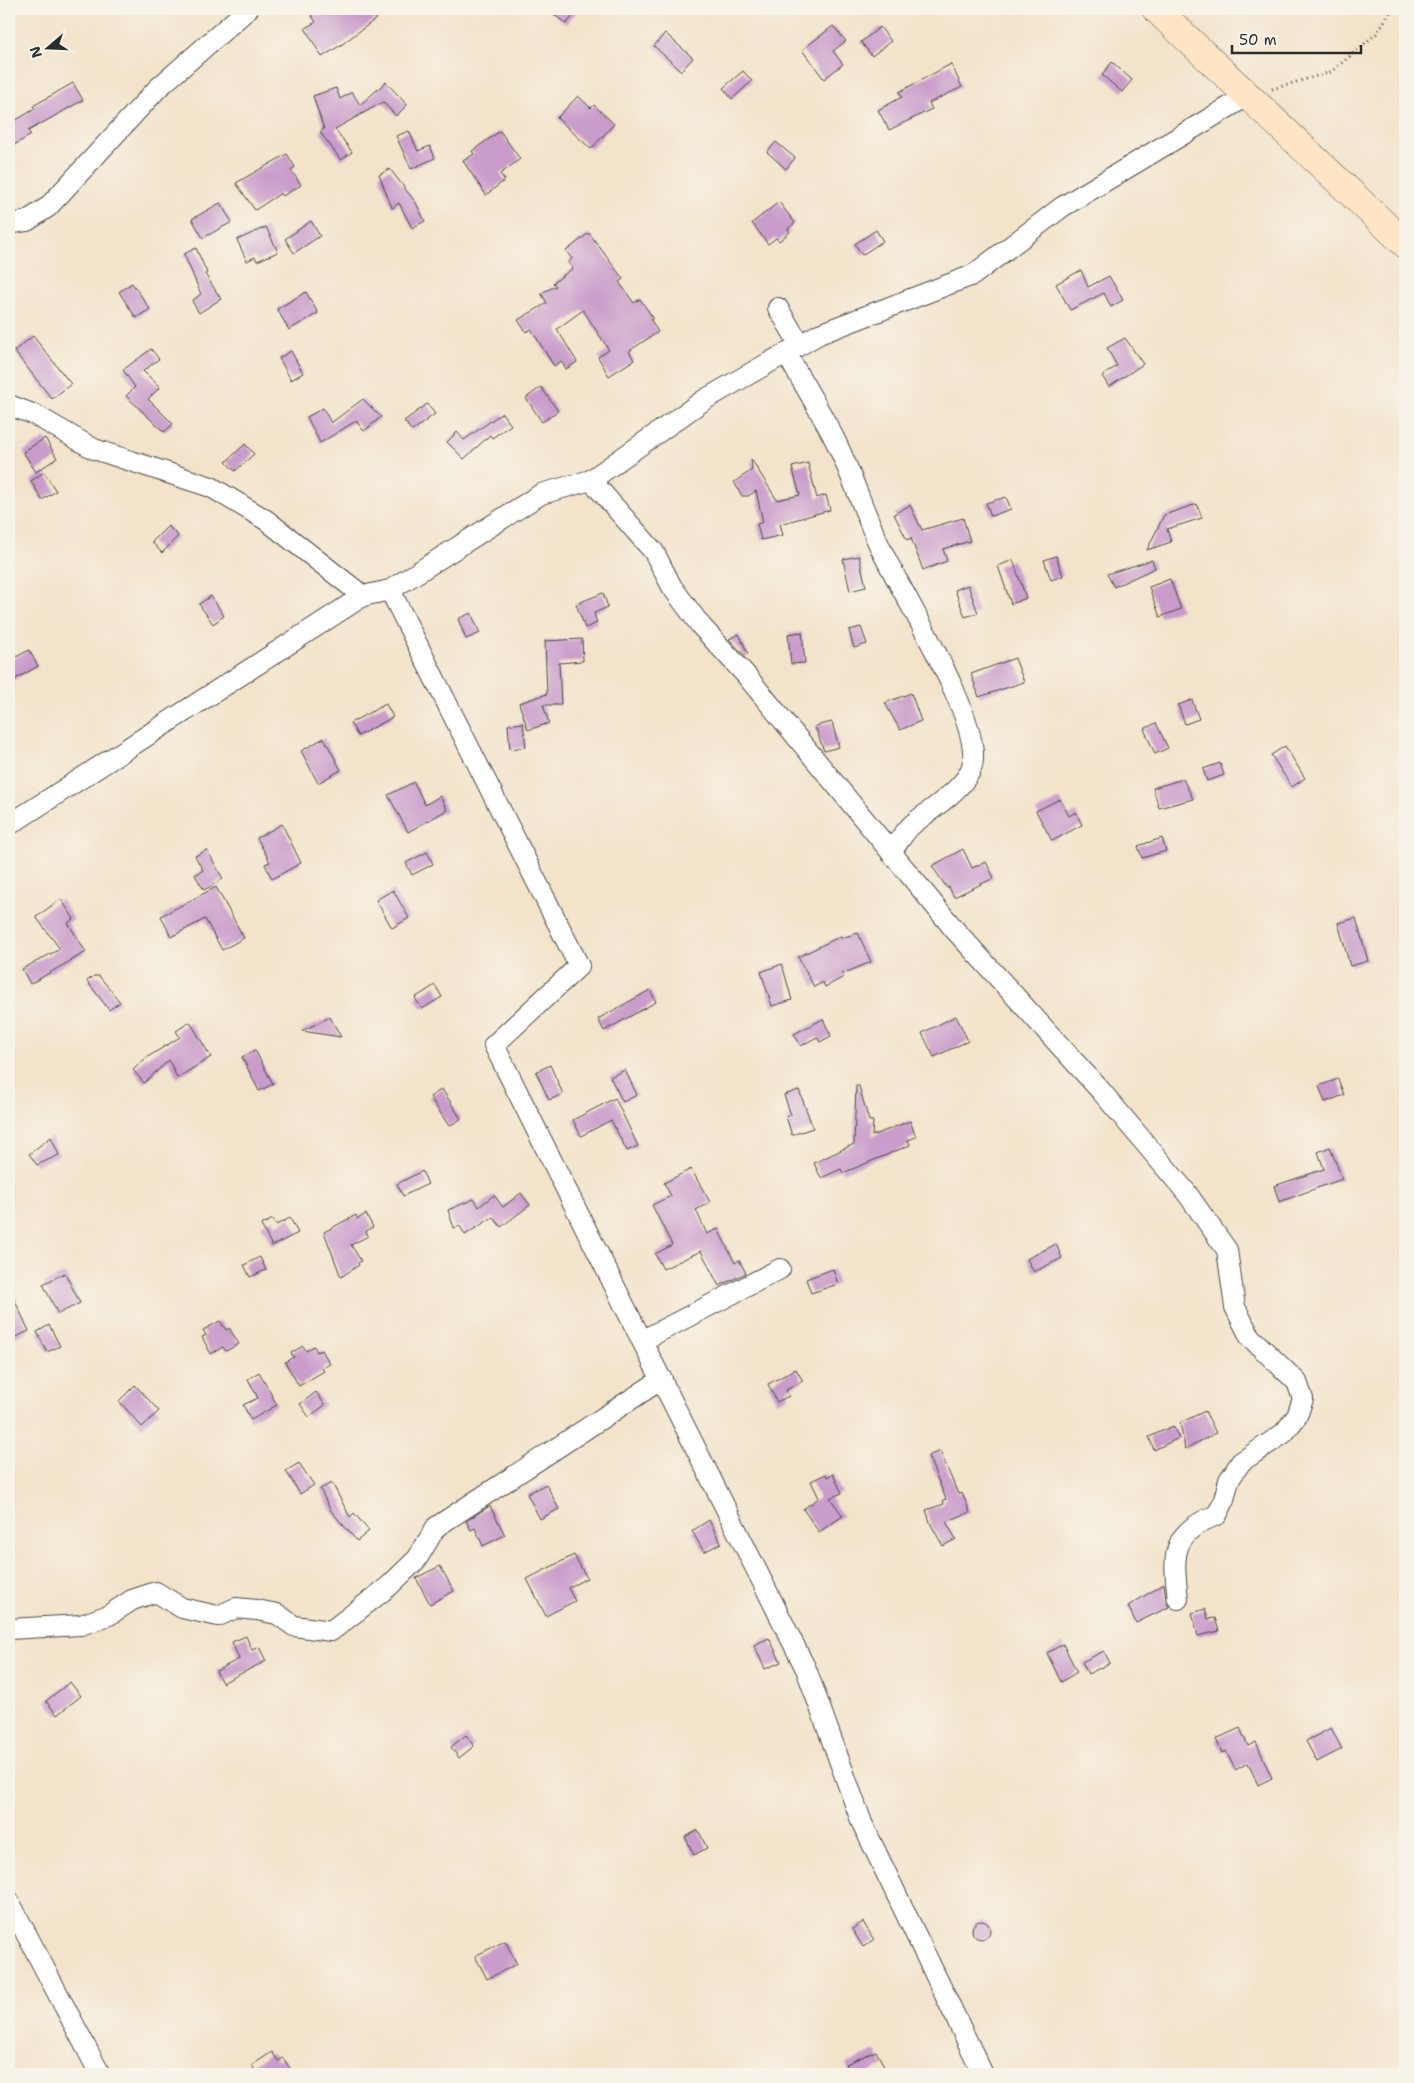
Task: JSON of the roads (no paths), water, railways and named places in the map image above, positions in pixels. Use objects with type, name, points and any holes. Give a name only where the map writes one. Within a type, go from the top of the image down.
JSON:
[{"type":"main road","points":[[1156,9],[1405,244]]},
{"type":"street","points":[[12,227],[27,221],[48,207],[158,88],[248,9]]},
{"type":"street","points":[[9,824],[363,596],[390,590],[541,494],[591,480],[704,400],[819,334],[973,276],[1062,207],[1247,96]]},
{"type":"street","points":[[778,308],[793,349],[881,550],[952,686],[966,722],[974,756],[972,769],[961,783],[943,802],[912,824],[891,853]]},
{"type":"street","points":[[9,405],[34,416],[94,449],[130,459],[211,488],[266,520],[363,596]]},
{"type":"street","points":[[591,480],[654,552],[672,586],[700,626],[745,674],[954,929],[1101,1091],[1186,1192],[1227,1250],[1235,1307],[1250,1337],[1297,1382],[1303,1399],[1293,1422],[1284,1433],[1241,1462],[1229,1480],[1224,1503],[1217,1515],[1202,1521],[1182,1537],[1174,1562],[1178,1599]]},
{"type":"street","points":[[390,590],[579,966],[494,1045],[643,1340],[806,1670],[862,1823],[983,2074]]},
{"type":"street","points":[[643,1340],[780,1269]]},
{"type":"street","points":[[9,1629],[81,1625],[109,1615],[132,1600],[156,1592],[182,1608],[218,1616],[236,1608],[257,1610],[277,1614],[294,1626],[331,1630],[388,1587],[417,1559],[436,1527],[662,1379]]},
{"type":"street","points":[[9,1902],[100,2074]]}]
